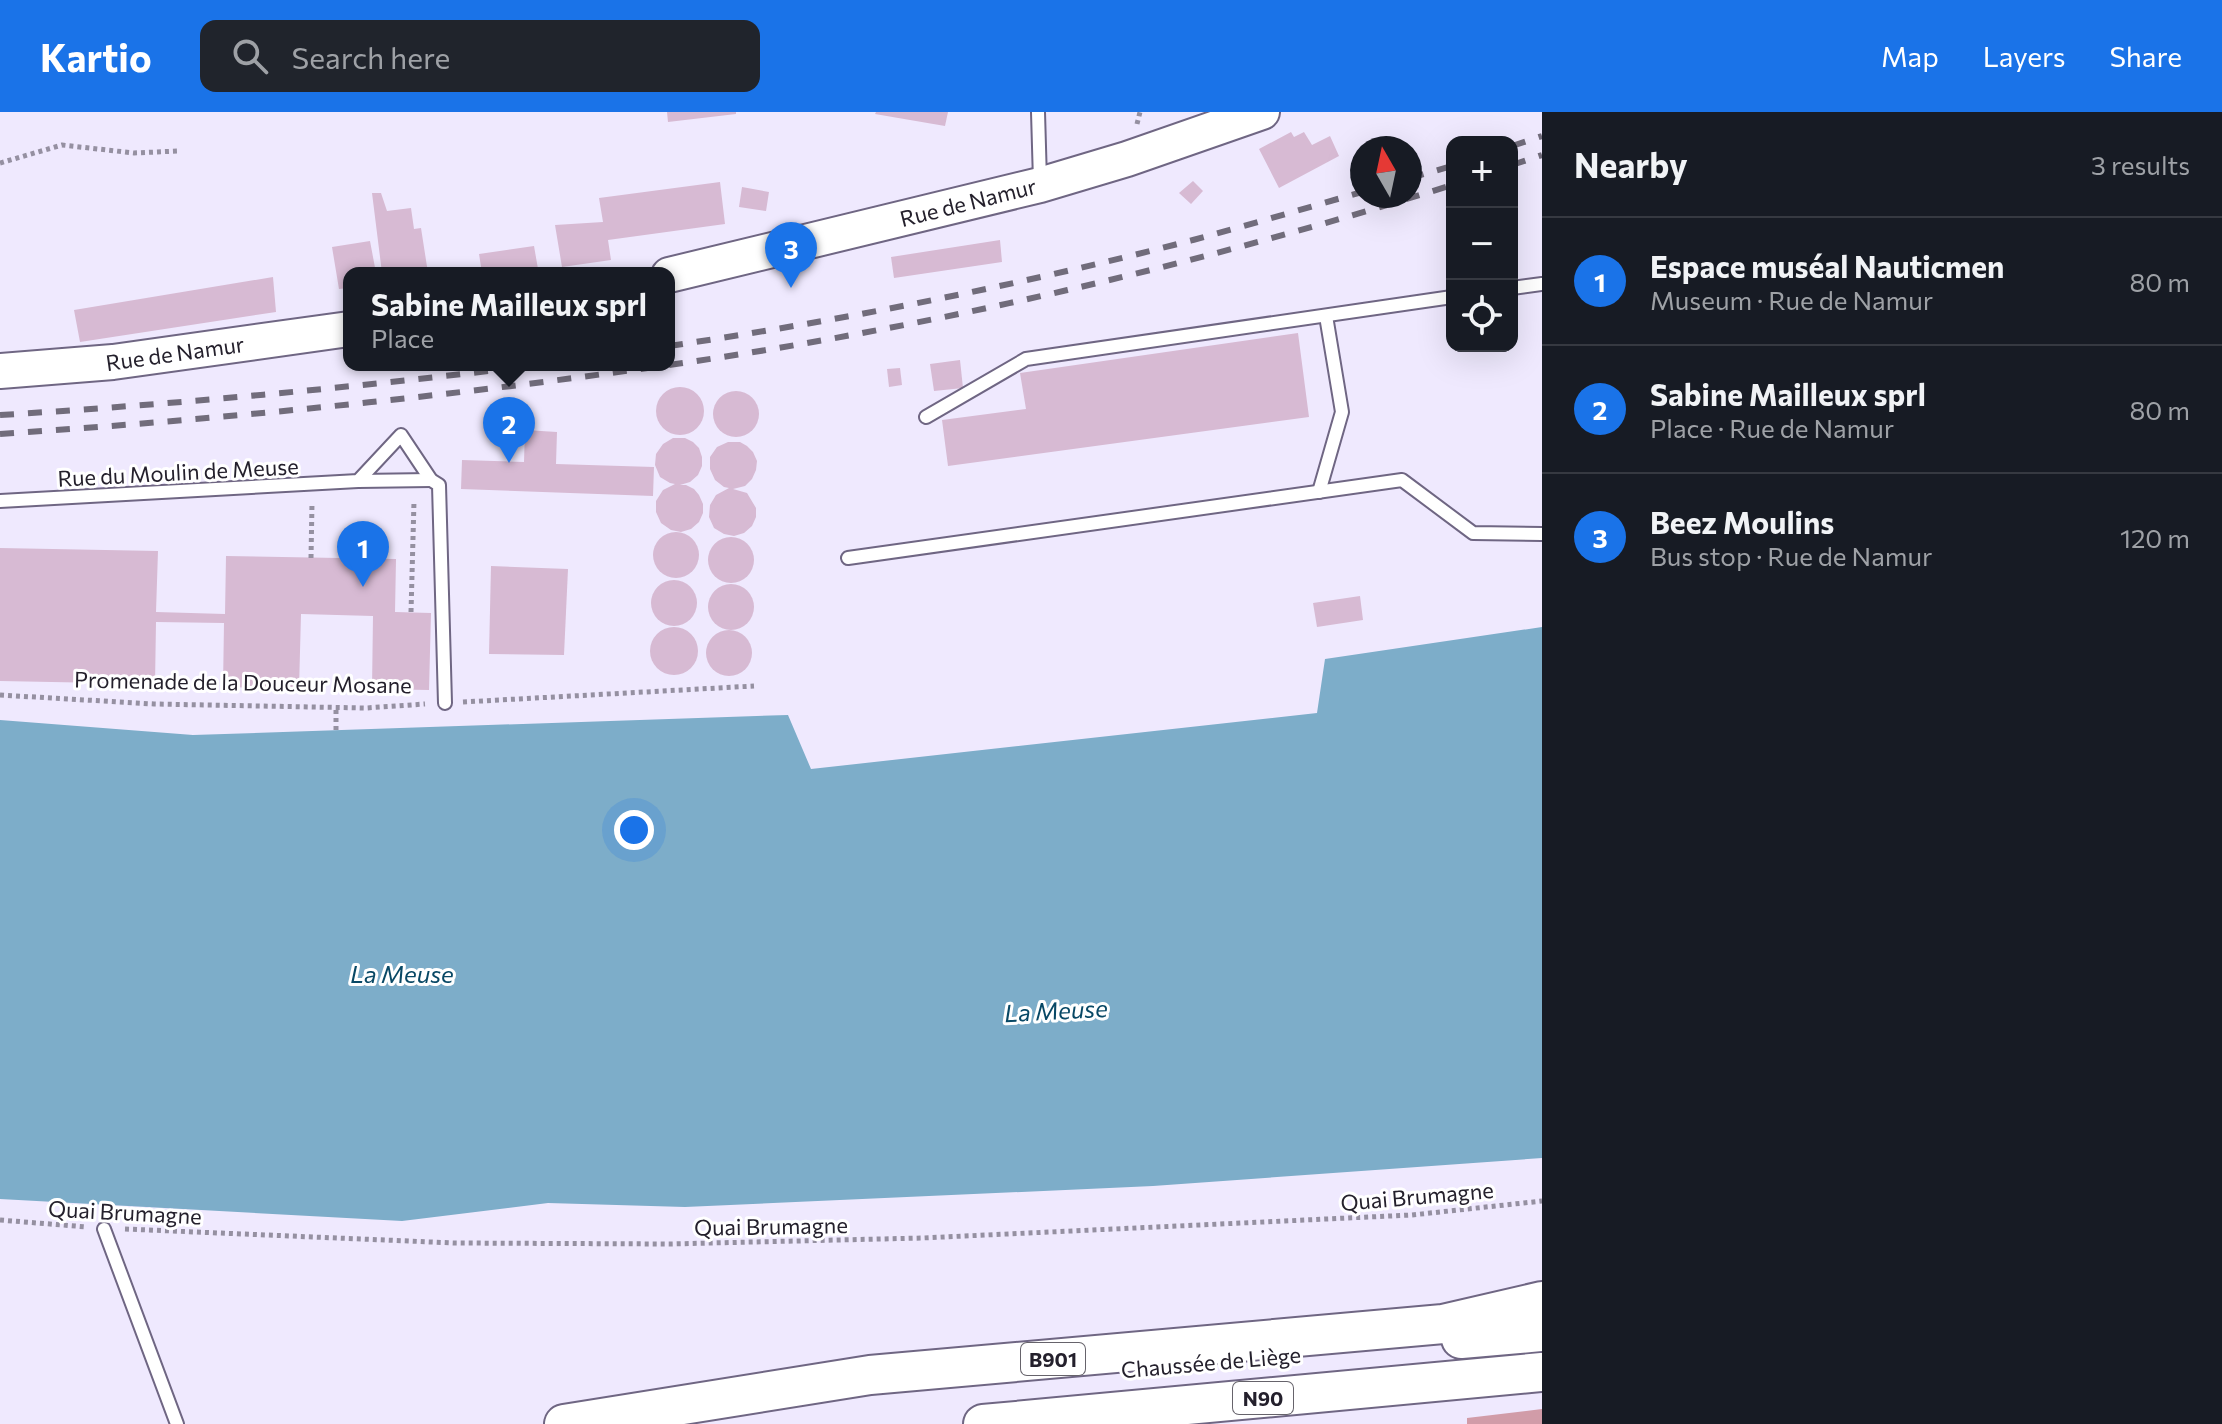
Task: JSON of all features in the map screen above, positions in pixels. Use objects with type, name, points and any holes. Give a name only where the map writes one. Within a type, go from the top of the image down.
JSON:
[{"type":"main road","name":"Rue de Namur","points":[[675,274],[1040,185],[1127,159],[1262,112]]},
{"type":"main road","name":"Rue de Namur","points":[[0,371],[113,362],[343,330]]},
{"type":"main road","name":"B901","points":[[564,1424],[870,1375],[1443,1324],[1542,1301]]},
{"type":"main road","name":"Chaussée de Liège","points":[[593,1424],[1244,1358],[1542,1332]]},
{"type":"main road","name":"Chaussée de Liège","points":[[983,1424],[1542,1372]]},
{"type":"lane","points":[[1038,112],[1040,185]]},
{"type":"lane","points":[[1518,287],[1542,284]]},
{"type":"lane","points":[[926,417],[1026,359],[1446,298]]},
{"type":"lane","points":[[1319,492],[1342,412],[1326,316]]},
{"type":"lane","name":"Promenade de la Douceur Mosane","points":[[358,481],[401,435],[431,480],[439,485],[445,703]]},
{"type":"lane","name":"Rue du Moulin de Meuse","points":[[0,501],[358,481],[431,480]]},
{"type":"lane","points":[[848,558],[1402,480],[1473,533],[1542,534]]},
{"type":"lane","points":[[104,1229],[177,1424]]},
{"type":"path","points":[[0,163],[62,145],[134,153],[178,151]]},
{"type":"path","points":[[311,558],[312,524]]},
{"type":"path","points":[[411,612],[412,525]]},
{"type":"path","points":[[445,703],[754,686]]},
{"type":"path","name":"Promenade de la Douceur Mosane","points":[[0,695],[154,704],[366,708],[445,703]]},
{"type":"path","points":[[336,707],[336,730]]},
{"type":"path","name":"Quai Brumagne","points":[[0,1220],[104,1229],[455,1243],[669,1244],[922,1238],[1396,1216],[1542,1201]]},
{"type":"shaded area","points":[[1542,1409],[1542,1424],[1467,1424],[1467,1418]]},
{"type":"water","name":"La Meuse","points":[[1542,627],[1542,1158],[1153,1186],[685,1207],[548,1203],[402,1221],[0,1199],[0,720],[193,735],[788,715],[811,769],[1317,713],[1325,659]]},
{"type":"building","points":[[667,112],[736,112],[736,114],[668,122]]},
{"type":"building","points":[[876,112],[948,112],[945,126]]},
{"type":"building","points":[[1291,132],[1294,137],[1304,132],[1312,145],[1330,136],[1339,156],[1279,188],[1259,149]]},
{"type":"building","points":[[1193,181],[1203,191],[1191,204],[1179,193]]},
{"type":"building","points":[[720,182],[725,224],[608,240],[611,260],[562,267],[555,225],[603,222],[599,198]]},
{"type":"building","points":[[742,187],[769,192],[766,211],[739,207]]},
{"type":"building","points":[[372,193],[381,193],[387,211],[411,208],[414,229],[421,228],[427,267],[381,267]]},
{"type":"building","points":[[1000,240],[1002,262],[894,278],[891,257]]},
{"type":"building","points":[[370,241],[375,267],[343,267],[343,289],[339,289],[332,247]]},
{"type":"building","points":[[534,246],[538,267],[481,267],[479,254]]},
{"type":"building","points":[[273,277],[276,312],[80,342],[74,310]]},
{"type":"building","points":[[1298,333],[1309,417],[948,466],[942,420],[1026,409],[1020,373]]},
{"type":"building","points":[[960,360],[963,388],[934,391],[930,364]]},
{"type":"building","points":[[900,368],[902,385],[889,387],[887,369]]},
{"type":"building","points":[[680,387],[697,394],[704,411],[697,428],[680,435],[663,428],[656,411],[663,394]]},
{"type":"building","points":[[736,391],[753,397],[759,414],[753,431],[736,437],[719,431],[713,414],[719,397]]},
{"type":"building","points":[[525,430],[557,432],[556,464],[654,467],[653,496],[461,489],[462,460],[524,462]]},
{"type":"building","points":[[673,438],[693,442],[702,457],[698,475],[680,485],[694,489],[699,495],[703,513],[691,529],[681,532],[661,523],[656,512],[656,501],[663,490],[675,484],[660,477],[655,465],[656,454],[663,444]]},
{"type":"building","points":[[728,442],[740,442],[747,446],[757,461],[752,479],[745,486],[733,489],[747,493],[756,508],[756,517],[744,533],[734,536],[714,528],[709,517],[710,505],[716,495],[729,488],[715,480],[710,469],[710,457],[717,447]]},
{"type":"building","points":[[676,532],[693,538],[699,555],[693,572],[676,578],[659,572],[653,555],[659,538]]},
{"type":"building","points":[[731,537],[748,543],[754,560],[748,577],[731,583],[714,577],[708,560],[714,543]]},
{"type":"building","points":[[0,548],[158,551],[156,612],[225,614],[226,556],[396,559],[395,612],[431,613],[429,690],[372,689],[373,616],[301,614],[299,689],[223,687],[224,623],[156,622],[155,684],[0,681]]},
{"type":"building","points":[[491,566],[568,569],[564,655],[489,654]]},
{"type":"building","points":[[674,580],[691,586],[697,603],[691,620],[674,626],[657,620],[651,603],[657,586]]},
{"type":"building","points":[[731,584],[740,585],[747,591],[753,598],[753,616],[747,623],[740,629],[731,630],[722,629],[715,623],[709,616],[708,607],[709,598],[715,591],[722,585]]},
{"type":"building","points":[[1360,596],[1363,620],[1317,627],[1313,603]]},
{"type":"building","points":[[674,627],[691,634],[698,651],[691,668],[674,675],[657,668],[650,651],[657,634]]},
{"type":"building","points":[[729,630],[745,637],[752,653],[745,669],[729,676],[713,669],[706,653],[713,637]]},
{"type":"railway","points":[[1518,144],[1542,136]]},
{"type":"railway","points":[[1518,163],[1542,155]]},
{"type":"railway","points":[[1422,175],[1446,168]]},
{"type":"railway","points":[[675,364],[867,332],[1064,291],[1259,242],[1446,187]]},
{"type":"railway","points":[[675,345],[867,313],[998,286],[1193,240],[1350,195]]},
{"type":"railway","points":[[0,415],[269,394],[488,371]]},
{"type":"railway","points":[[0,434],[335,406],[622,371]]},
{"type":"place","name":"Beez Moulins","points":[[791,288]]},
{"type":"place","name":"Sabine Mailleux sprl","points":[[509,463]]},
{"type":"place","name":"Espace muséal Nauticmen","points":[[363,587]]}]
